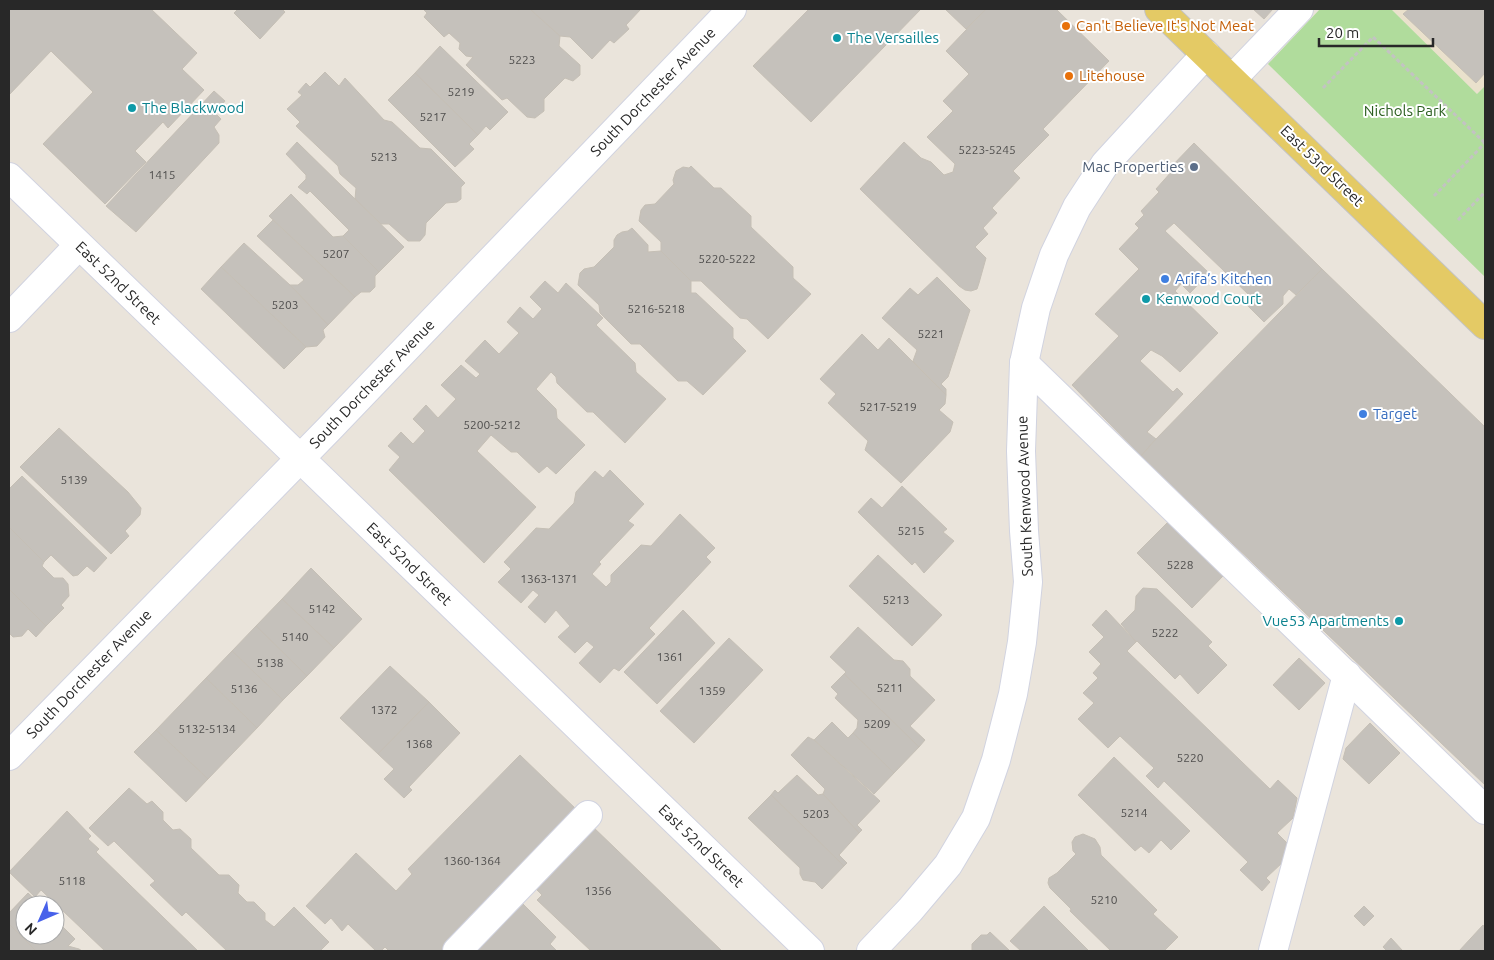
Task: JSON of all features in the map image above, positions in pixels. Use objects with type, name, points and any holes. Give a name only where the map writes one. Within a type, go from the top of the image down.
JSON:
[{"type":"main road","name":"East 53rd Street","points":[[1159,9],[1485,324]]},
{"type":"street","name":"South Dorchester Avenue","points":[[9,756],[300,459],[732,9]]},
{"type":"street","points":[[1232,79],[1299,9]]},
{"type":"street","name":"South Kenwood Avenue","points":[[871,951],[910,910],[948,864],[976,818],[999,751],[1013,694],[1022,642],[1028,582],[1021,450],[1024,363],[1036,308],[1054,256],[1077,207],[1105,164],[1206,54]]},
{"type":"street","name":"East 52nd Street","points":[[9,177],[810,951]]},
{"type":"street","points":[[9,318],[79,245]]},
{"type":"street","points":[[1024,363],[1485,810]]},
{"type":"street","points":[[1273,951],[1346,676]]},
{"type":"street","points":[[457,951],[588,815]]},
{"type":"path","points":[[1323,88],[1373,37],[1485,143],[1434,196]]},
{"type":"path","points":[[1458,220],[1485,192]]},
{"type":"shaded area","points":[[1391,9],[1485,9],[1485,86],[1477,94]]},
{"type":"green space","name":"Nichols Park","points":[[1320,9],[1391,9],[1477,94],[1485,86],[1485,277],[1268,64]]},
{"type":"building","name":"The Blackwood","points":[[9,9],[151,9],[197,53],[182,69],[204,90],[168,128],[163,122],[135,151],[146,162],[105,204],[43,144],[93,92],[51,51],[9,95]]},
{"type":"building","points":[[238,9],[282,9],[285,12],[260,39],[234,13]]},
{"type":"building","points":[[423,9],[530,9],[560,36],[559,46],[580,65],[580,75],[573,81],[565,78],[544,99],[544,111],[535,118],[527,117],[507,98],[502,100],[466,65],[473,57],[466,56],[459,49],[460,43],[449,33],[444,37],[424,17],[427,13]]},
{"type":"building","points":[[530,9],[641,9],[626,25],[629,29],[614,43],[610,40],[592,59],[570,37],[560,36]]},
{"type":"building","name":"The Versailles","points":[[809,9],[921,9],[811,122],[753,66]]},
{"type":"building","name":"The Versailles","points":[[945,9],[986,9],[966,29]]},
{"type":"building","points":[[986,9],[1056,9],[1109,61],[1043,129],[1049,135],[1013,171],[1020,178],[992,208],[997,213],[983,228],[988,234],[975,247],[986,258],[977,289],[971,291],[959,286],[860,189],[904,142],[921,158],[931,162],[944,175],[953,172],[955,164],[927,137],[953,111],[943,101],[969,74],[946,51]]},
{"type":"building","points":[[1253,9],[1273,9],[1264,19]]},
{"type":"building","points":[[1409,9],[1485,9],[1485,73],[1476,83],[1403,14]]},
{"type":"building","points":[[440,46],[508,112],[490,130],[486,126],[478,135],[415,73]]},
{"type":"building","points":[[325,72],[339,86],[345,78],[384,120],[392,122],[420,148],[431,149],[465,183],[461,187],[461,199],[457,202],[446,203],[426,223],[425,235],[420,241],[408,241],[389,224],[381,224],[355,199],[356,188],[340,174],[338,166],[296,126],[300,122],[287,109],[302,95],[298,92],[306,83],[310,87]]},
{"type":"building","points":[[415,73],[478,135],[469,144],[474,149],[455,167],[388,100]]},
{"type":"building","points":[[214,91],[225,101],[215,113],[221,119],[214,127],[219,135],[219,143],[136,232],[106,206]]},
{"type":"building","points":[[297,142],[404,247],[379,272],[343,236],[349,230],[310,191],[307,194],[298,187],[306,179],[306,175],[286,154]]},
{"type":"building","name":"Kenwood Court","points":[[1194,143],[1322,269],[1296,295],[1289,289],[1283,296],[1283,304],[1264,322],[1243,301],[1249,295],[1174,223],[1165,231],[1209,273],[1190,293],[1181,284],[1175,291],[1218,333],[1180,372],[1162,356],[1151,350],[1140,361],[1173,392],[1177,388],[1183,394],[1147,432],[1156,439],[1141,456],[1072,385],[1119,336],[1095,314],[1139,269],[1119,249],[1139,228],[1135,224],[1144,215],[1141,211],[1159,192],[1156,189],[1172,171],[1170,168]]},
{"type":"building","points":[[691,166],[714,188],[721,188],[751,216],[751,227],[793,267],[793,278],[811,294],[768,339],[747,319],[740,318],[701,281],[691,281],[661,251],[661,242],[639,221],[641,210],[645,205],[655,204],[674,184],[673,180],[676,171],[683,167],[689,168]]},
{"type":"building","points":[[291,194],[333,237],[343,236],[379,272],[375,276],[375,287],[370,292],[361,292],[355,297],[269,216]]},
{"type":"building","points":[[273,220],[355,297],[328,325],[290,285],[298,285],[304,280],[257,236]]},
{"type":"building","points":[[632,228],[648,245],[648,252],[661,251],[691,281],[691,293],[696,293],[733,328],[733,338],[746,351],[703,395],[687,381],[678,381],[640,344],[631,344],[600,313],[599,305],[578,285],[580,273],[584,269],[594,267],[614,247],[614,240],[617,235]]},
{"type":"building","points":[[244,243],[290,285],[328,325],[323,330],[325,337],[317,346],[306,347],[221,267]]},
{"type":"building","points":[[221,267],[306,347],[284,369],[201,289]]},
{"type":"building","name":"Vue53 Apartments","points":[[1322,269],[1485,427],[1485,785],[1141,456]]},
{"type":"building","points":[[937,277],[970,310],[948,377],[941,384],[946,389],[946,395],[913,361],[917,350],[882,318],[910,288],[918,295]]},
{"type":"building","points":[[545,281],[558,293],[566,283],[603,318],[596,325],[635,363],[636,372],[666,399],[625,443],[593,412],[587,412],[557,383],[556,377],[551,372],[536,389],[556,409],[557,418],[585,445],[556,474],[547,466],[539,473],[517,452],[511,452],[491,435],[477,451],[536,507],[484,563],[389,470],[400,457],[388,446],[401,432],[413,444],[425,431],[413,419],[426,405],[438,418],[456,399],[441,385],[461,365],[476,378],[480,374],[465,361],[485,340],[499,354],[519,333],[507,322],[520,307],[533,319],[542,309],[530,297]]},
{"type":"building","points":[[862,334],[878,350],[889,338],[946,395],[945,404],[939,410],[953,422],[950,432],[901,483],[865,450],[868,441],[828,403],[836,394],[820,379]]},
{"type":"building","points":[[59,428],[128,492],[141,508],[140,515],[125,531],[129,536],[111,554],[20,467]]},
{"type":"building","points":[[610,470],[644,504],[628,521],[634,525],[599,562],[601,564],[592,574],[606,587],[611,582],[611,575],[641,545],[651,546],[680,514],[715,548],[706,557],[711,562],[649,628],[655,634],[619,671],[614,668],[600,683],[579,663],[594,647],[587,641],[575,653],[558,637],[570,626],[556,610],[545,623],[528,607],[539,595],[533,590],[521,603],[498,582],[511,569],[504,562],[536,528],[549,529],[574,503],[576,492],[595,471],[603,478]]},
{"type":"building","points":[[22,476],[107,558],[94,572],[87,566],[78,575],[73,576],[51,555],[44,562],[9,527],[9,489]]},
{"type":"building","points":[[902,486],[947,529],[943,532],[954,541],[924,573],[915,562],[912,565],[858,512],[871,498],[882,508]]},
{"type":"building","points":[[1168,522],[1223,576],[1192,608],[1137,553]]},
{"type":"building","points":[[9,527],[44,562],[42,566],[54,578],[63,578],[68,584],[69,596],[61,605],[64,608],[46,626],[9,589]]},
{"type":"building","points":[[878,555],[942,615],[912,646],[849,586]]},
{"type":"building","points":[[311,568],[362,619],[334,648],[282,599]]},
{"type":"building","points":[[1143,588],[1157,589],[1212,642],[1208,646],[1227,665],[1198,694],[1180,674],[1175,679],[1136,642],[1121,624],[1135,610],[1136,596]]},
{"type":"building","points":[[9,589],[46,626],[36,637],[28,629],[22,636],[13,637],[9,633]]},
{"type":"building","points":[[282,599],[334,648],[307,676],[256,626]]},
{"type":"building","points":[[683,610],[715,643],[657,704],[624,672]]},
{"type":"building","points":[[1106,610],[1136,642],[1127,651],[1270,789],[1278,780],[1297,798],[1293,818],[1277,833],[1287,843],[1283,862],[1266,878],[1270,882],[1262,891],[1240,870],[1248,862],[1164,781],[1158,788],[1146,776],[1154,768],[1120,736],[1108,748],[1078,719],[1094,703],[1083,693],[1098,678],[1093,673],[1101,664],[1089,652],[1104,637],[1092,625]]},
{"type":"building","points":[[256,626],[307,676],[283,700],[232,651]]},
{"type":"building","points":[[858,627],[894,660],[903,661],[910,669],[910,676],[935,700],[910,726],[925,740],[919,747],[844,674],[846,672],[830,657]]},
{"type":"building","points":[[729,638],[763,670],[694,743],[660,711]]},
{"type":"building","points":[[232,651],[283,700],[257,728],[206,678]]},
{"type":"building","points":[[1299,658],[1325,683],[1299,710],[1273,685]]},
{"type":"building","points":[[390,666],[429,702],[378,754],[340,718]]},
{"type":"building","points":[[844,674],[919,747],[894,773],[853,733],[857,728],[858,720],[835,698],[838,694],[831,687]]},
{"type":"building","points":[[206,678],[257,728],[208,779],[156,730]]},
{"type":"building","points":[[429,702],[460,733],[409,787],[412,790],[404,798],[384,779],[394,769],[378,754]]},
{"type":"building","points":[[832,722],[848,738],[853,733],[894,773],[874,794],[814,740]]},
{"type":"building","points":[[1370,723],[1400,753],[1369,784],[1343,759],[1346,748]]},
{"type":"building","points":[[156,730],[208,779],[186,802],[134,752]]},
{"type":"building","points":[[808,737],[814,740],[880,801],[857,825],[862,830],[859,833],[823,794],[825,789],[791,755]]},
{"type":"building","points":[[520,755],[577,810],[442,951],[389,951],[385,947],[381,951],[376,951],[348,924],[342,931],[331,918],[325,924],[306,906],[356,853],[396,891],[412,874],[408,869]]},
{"type":"building","points":[[1114,757],[1190,831],[1171,850],[1161,840],[1149,853],[1141,846],[1135,851],[1078,795]]},
{"type":"building","points":[[797,775],[818,795],[823,794],[859,833],[839,855],[847,863],[844,866],[771,795],[775,790],[778,793]]},
{"type":"building","points":[[129,788],[147,804],[152,801],[163,812],[163,820],[173,830],[180,829],[191,839],[191,848],[219,875],[229,875],[239,885],[238,893],[247,902],[254,902],[265,913],[265,920],[274,927],[294,907],[329,942],[320,951],[227,951],[186,912],[182,916],[150,885],[155,881],[114,841],[108,846],[89,828]]},
{"type":"building","points":[[771,795],[844,866],[822,889],[815,882],[803,880],[800,868],[748,818]]},
{"type":"building","points":[[67,811],[91,836],[88,839],[99,849],[96,852],[198,951],[105,951],[65,913],[65,895],[46,895],[41,890],[37,895],[33,895],[9,872]]},
{"type":"building","points":[[591,825],[722,951],[591,951],[537,900],[542,895],[533,886]]},
{"type":"building","points":[[1083,834],[1095,839],[1100,847],[1101,855],[1157,910],[1153,914],[1178,937],[1164,951],[1111,951],[1070,911],[1071,909],[1050,888],[1049,878],[1057,873],[1076,854],[1073,851],[1072,842],[1075,837]]},
{"type":"building","points":[[518,899],[556,937],[550,944],[557,951],[467,951]]},
{"type":"building","points":[[1044,906],[1089,951],[1021,951],[1010,941]]},
{"type":"building","points":[[1364,906],[1374,916],[1364,926],[1354,916]]},
{"type":"building","points":[[15,907],[15,930],[9,924],[9,913]]},
{"type":"building","points":[[9,924],[15,930],[15,945],[30,945],[36,951],[9,951]]},
{"type":"building","points":[[1483,925],[1485,928],[1485,951],[1459,951]]},
{"type":"building","points":[[65,929],[75,939],[68,946],[82,951],[36,951],[30,945],[65,945]]},
{"type":"building","points":[[990,932],[1010,951],[972,951],[972,944],[981,935],[987,935]]},
{"type":"building","points":[[1391,938],[1401,951],[1387,951],[1383,947]]},
{"type":"place","name":"Can't Believe It's Not Meat","points":[[1066,26]]},
{"type":"place","name":"The Versailles","points":[[837,38]]},
{"type":"place","name":"Litehouse","points":[[1069,76]]},
{"type":"place","name":"The Blackwood","points":[[132,108]]},
{"type":"place","name":"Mac Properties","points":[[1194,167]]},
{"type":"place","name":"Arifa’s Kitchen","points":[[1165,279]]},
{"type":"place","name":"Kenwood Court","points":[[1146,299]]},
{"type":"place","name":"Target","points":[[1363,414]]},
{"type":"place","name":"Vue53 Apartments","points":[[1399,621]]}]
